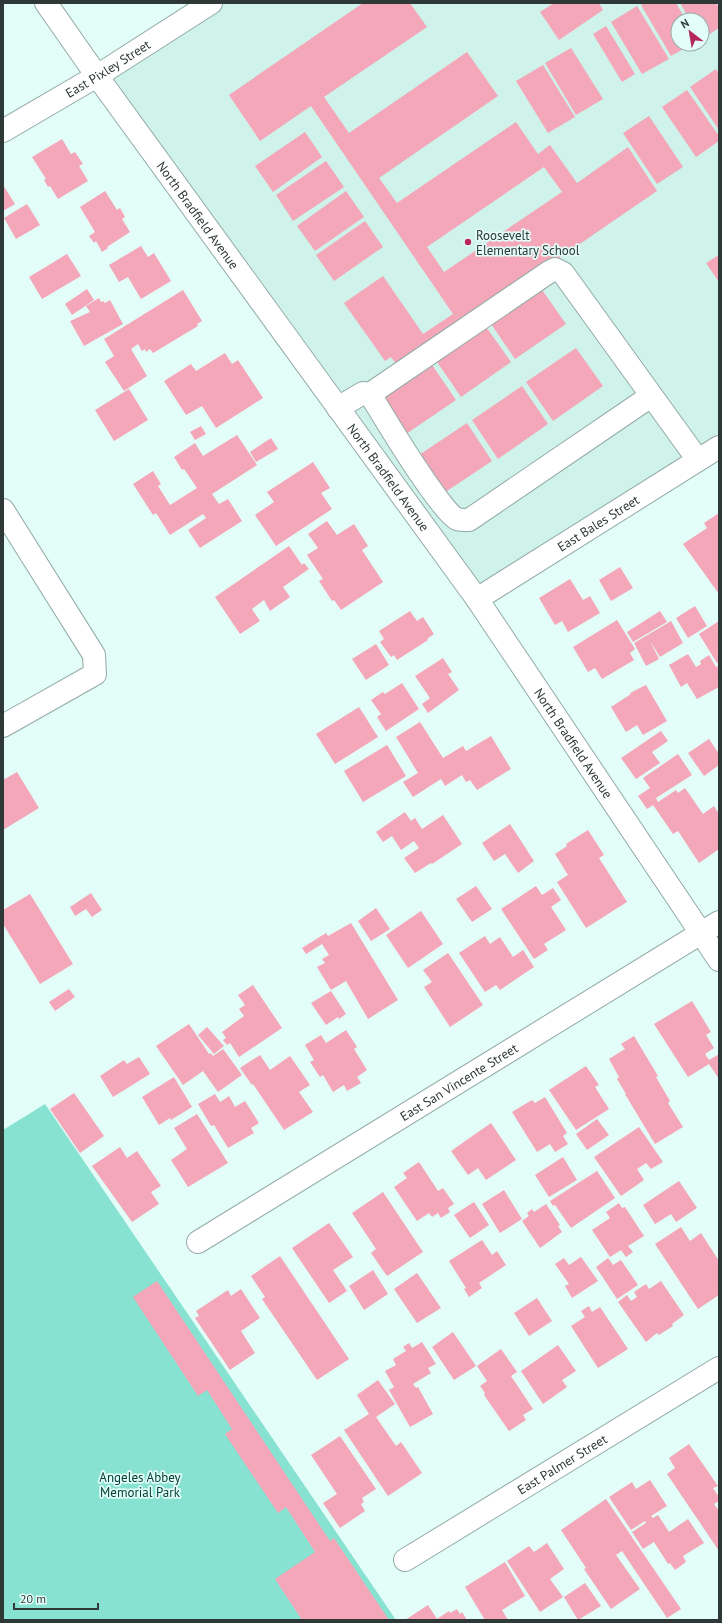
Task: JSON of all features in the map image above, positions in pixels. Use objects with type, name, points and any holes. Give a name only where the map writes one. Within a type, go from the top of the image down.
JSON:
[{"type":"street","name":"North Bradfield Avenue","points":[[46,3],[97,76],[477,599],[719,960]]},
{"type":"street","name":"East Pixley Street","points":[[3,131],[97,76],[211,3]]},
{"type":"street","points":[[338,408],[363,393],[370,394],[554,269],[563,273],[698,460]]},
{"type":"street","points":[[370,394],[409,457],[448,513],[457,519],[469,520],[651,396]]},
{"type":"street","name":"East Bales Street","points":[[477,599],[719,447]]},
{"type":"street","points":[[3,510],[94,655],[96,674],[3,726]]},
{"type":"street","name":"East San Vincente Street","points":[[198,1242],[719,922]]},
{"type":"street","name":"East Palmer Street","points":[[405,1560],[719,1368]]},
{"type":"shaded area","name":"Roosevelt Elementary School","points":[[211,3],[719,3],[719,447],[477,599],[97,76]]},
{"type":"green space","name":"Angeles Abbey Memorial Park","points":[[45,1104],[396,1620],[3,1620],[3,1130]]},
{"type":"building","points":[[363,3],[410,3],[427,27],[324,97],[349,133],[467,52],[498,96],[379,178],[397,203],[516,122],[538,154],[550,145],[577,183],[628,147],[657,191],[399,368],[391,357],[385,361],[344,303],[383,276],[423,334],[453,314],[311,106],[260,141],[229,95]],"holes":[[[544,167],[562,192],[444,272],[427,247]]]},
{"type":"building","points":[[554,3],[599,3],[603,10],[559,40],[540,12]]},
{"type":"building","points":[[644,3],[676,3],[681,12],[670,12],[670,52],[678,52],[671,56],[641,5]]},
{"type":"building","points":[[680,3],[716,3],[719,8],[719,28],[710,34],[710,12],[685,12]]},
{"type":"building","points":[[637,6],[669,59],[642,74],[611,22]]},
{"type":"building","points":[[606,26],[635,74],[622,82],[593,34]]},
{"type":"building","points":[[571,48],[603,99],[576,115],[545,63]]},
{"type":"building","points":[[543,65],[575,117],[548,133],[516,81]]},
{"type":"building","points":[[716,69],[719,74],[719,130],[690,87]]},
{"type":"building","points":[[687,90],[719,136],[719,141],[696,157],[662,107]]},
{"type":"building","points":[[649,116],[683,167],[657,184],[623,133]]},
{"type":"building","points":[[305,132],[322,157],[273,192],[255,166]]},
{"type":"building","points":[[62,139],[71,154],[75,152],[83,164],[79,166],[88,181],[58,199],[50,186],[48,187],[44,180],[46,179],[32,157]]},
{"type":"building","points":[[326,161],[344,187],[293,221],[276,195]]},
{"type":"building","points":[[3,185],[15,204],[3,211]]},
{"type":"building","points":[[105,191],[117,210],[120,208],[125,217],[122,219],[130,232],[102,252],[96,241],[94,243],[89,236],[95,232],[80,207]]},
{"type":"building","points":[[346,191],[364,217],[315,251],[297,226]]},
{"type":"building","points":[[27,204],[40,225],[16,239],[4,218]]},
{"type":"building","points":[[365,221],[383,247],[334,281],[316,255]]},
{"type":"building","points":[[141,246],[148,257],[154,253],[171,281],[141,299],[128,277],[119,282],[109,265]]},
{"type":"building","points":[[67,254],[81,276],[42,299],[29,277]]},
{"type":"building","points":[[719,255],[719,282],[706,263]]},
{"type":"building","points":[[540,287],[566,324],[515,359],[489,321]]},
{"type":"building","points":[[87,289],[94,300],[72,315],[65,304]]},
{"type":"building","points":[[183,290],[202,321],[197,324],[198,326],[153,353],[150,349],[146,352],[145,349],[142,351],[138,344],[131,349],[147,376],[124,391],[105,362],[114,356],[104,339]]},
{"type":"building","points":[[99,298],[101,302],[103,301],[105,303],[110,300],[123,324],[84,346],[70,321],[90,312],[86,306]]},
{"type":"building","points":[[484,324],[511,362],[461,397],[435,359]]},
{"type":"building","points":[[576,348],[603,386],[553,421],[526,382]]},
{"type":"building","points":[[225,353],[232,364],[238,360],[263,398],[216,428],[202,406],[186,415],[164,381],[191,364],[196,371]]},
{"type":"building","points":[[430,362],[456,400],[406,434],[380,395]]},
{"type":"building","points":[[522,386],[548,424],[498,459],[472,420]]},
{"type":"building","points":[[129,389],[148,420],[114,441],[95,410]]},
{"type":"building","points":[[467,423],[492,461],[441,495],[416,457]]},
{"type":"building","points":[[201,426],[206,434],[195,440],[190,432]]},
{"type":"building","points":[[237,435],[257,465],[212,494],[219,504],[228,499],[242,521],[200,548],[188,530],[206,518],[203,514],[170,535],[156,513],[153,515],[133,484],[153,471],[161,484],[158,486],[170,505],[197,488],[184,469],[182,470],[174,457],[195,443],[203,456]]},
{"type":"building","points":[[271,438],[278,449],[256,462],[250,452]]},
{"type":"building","points":[[313,462],[330,488],[321,493],[332,509],[276,546],[255,515],[274,502],[267,492]]},
{"type":"building","points":[[719,513],[719,594],[683,544],[707,528],[704,523]]},
{"type":"building","points":[[327,521],[337,535],[354,524],[368,546],[362,550],[383,582],[341,610],[334,600],[332,601],[319,581],[323,579],[307,555],[318,548],[308,534]]},
{"type":"building","points":[[289,546],[302,565],[304,563],[309,569],[283,587],[290,597],[270,611],[264,600],[252,609],[260,621],[240,634],[215,597]]},
{"type":"building","points":[[620,567],[633,588],[611,601],[599,580]]},
{"type":"building","points":[[570,579],[583,600],[590,596],[600,613],[568,632],[562,621],[555,625],[539,598]]},
{"type":"building","points":[[695,606],[707,626],[688,638],[676,618]]},
{"type":"building","points":[[410,611],[417,621],[423,617],[434,634],[427,639],[428,640],[397,660],[394,655],[391,657],[380,642],[384,639],[379,631]]},
{"type":"building","points":[[660,611],[667,622],[633,642],[627,632]]},
{"type":"building","points":[[617,620],[635,649],[630,653],[634,660],[602,679],[595,668],[588,672],[573,647]]},
{"type":"building","points":[[671,621],[683,643],[660,657],[650,641],[659,659],[646,666],[634,643]]},
{"type":"building","points":[[719,621],[719,662],[717,663],[699,634]]},
{"type":"building","points":[[376,644],[389,665],[366,680],[352,659]]},
{"type":"building","points":[[688,654],[696,667],[701,664],[700,661],[709,655],[716,667],[717,666],[719,669],[719,687],[697,699],[687,683],[681,687],[669,665]]},
{"type":"building","points":[[443,658],[452,672],[448,674],[459,690],[428,713],[422,704],[430,698],[415,676]]},
{"type":"building","points":[[402,683],[419,709],[386,731],[377,717],[381,714],[371,700],[383,692],[385,694]]},
{"type":"building","points":[[646,685],[667,721],[643,735],[637,725],[626,732],[611,707],[631,694],[630,693]]},
{"type":"building","points":[[359,707],[378,737],[335,764],[316,734]]},
{"type":"building","points":[[420,722],[443,758],[463,746],[466,751],[491,736],[511,769],[477,790],[470,780],[466,782],[462,775],[445,786],[441,779],[413,797],[403,782],[418,773],[396,737]]},
{"type":"building","points":[[661,731],[668,741],[652,752],[660,763],[636,779],[621,758]]},
{"type":"building","points":[[709,739],[719,754],[719,765],[704,776],[688,753]]},
{"type":"building","points":[[387,745],[406,776],[363,802],[344,771]]},
{"type":"building","points":[[678,754],[692,775],[656,798],[658,802],[676,790],[678,793],[685,788],[703,814],[714,806],[719,814],[719,849],[699,863],[678,831],[673,834],[653,805],[647,809],[638,796],[650,788],[643,778]]},
{"type":"building","points":[[17,772],[39,808],[3,830],[3,780]]},
{"type":"building","points":[[405,812],[411,821],[415,818],[422,829],[443,815],[462,844],[432,864],[431,863],[415,873],[404,858],[419,848],[414,841],[401,850],[392,836],[383,842],[376,832]]},
{"type":"building","points":[[510,824],[534,861],[518,873],[505,854],[494,861],[482,843]]},
{"type":"building","points":[[588,830],[604,855],[599,858],[627,902],[586,928],[557,882],[568,875],[555,854],[567,846],[566,844]]},
{"type":"building","points":[[476,886],[492,909],[472,922],[456,899]]},
{"type":"building","points":[[536,886],[542,895],[553,888],[561,900],[551,907],[566,930],[544,944],[548,950],[534,959],[501,909]]},
{"type":"building","points":[[91,893],[102,910],[92,917],[86,909],[75,916],[70,907]]},
{"type":"building","points":[[30,894],[73,964],[40,984],[3,924],[3,910]]},
{"type":"building","points":[[376,908],[390,929],[371,941],[358,921]]},
{"type":"building","points":[[421,911],[443,944],[408,968],[386,935]]},
{"type":"building","points":[[351,923],[398,1000],[368,1019],[346,981],[331,990],[317,967],[325,963],[322,959],[329,955],[322,944],[306,954],[302,948],[326,933],[328,936]]},
{"type":"building","points":[[485,936],[490,944],[500,937],[513,957],[523,950],[534,967],[500,990],[496,985],[485,992],[459,953]]},
{"type":"building","points":[[448,953],[483,1005],[450,1027],[424,987],[432,982],[423,970]]},
{"type":"building","points":[[253,985],[282,1028],[239,1057],[230,1043],[227,1045],[223,1040],[226,1038],[222,1032],[244,1016],[239,1009],[245,1005],[238,995]]},
{"type":"building","points":[[69,989],[75,997],[55,1011],[49,1002]]},
{"type":"building","points":[[331,991],[346,1014],[339,1019],[338,1017],[326,1025],[311,1003]]},
{"type":"building","points":[[692,1001],[711,1032],[706,1035],[714,1048],[705,1054],[709,1060],[719,1054],[719,1079],[709,1064],[688,1077],[654,1024]]},
{"type":"building","points":[[189,1024],[209,1054],[211,1053],[213,1056],[223,1049],[242,1075],[218,1092],[203,1071],[183,1085],[156,1046]]},
{"type":"building","points":[[207,1027],[224,1046],[214,1054],[198,1035]]},
{"type":"building","points":[[346,1030],[357,1047],[354,1049],[367,1070],[357,1077],[361,1083],[347,1091],[344,1085],[333,1092],[323,1075],[320,1077],[310,1062],[314,1060],[305,1045],[321,1035],[326,1043]]},
{"type":"building","points":[[634,1036],[658,1076],[656,1077],[670,1101],[668,1103],[683,1127],[655,1144],[625,1094],[617,1079],[619,1077],[609,1059],[625,1049],[621,1044]]},
{"type":"building","points":[[260,1055],[270,1070],[290,1056],[310,1085],[299,1092],[313,1112],[284,1130],[253,1084],[252,1085],[240,1068]]},
{"type":"building","points":[[139,1057],[150,1074],[113,1097],[100,1076],[124,1060],[127,1064]]},
{"type":"building","points":[[586,1066],[599,1085],[595,1087],[609,1109],[576,1130],[549,1090]]},
{"type":"building","points":[[174,1077],[192,1107],[171,1120],[170,1118],[159,1125],[142,1097]]},
{"type":"building","points":[[74,1093],[104,1136],[80,1153],[50,1109]]},
{"type":"building","points":[[215,1094],[220,1102],[229,1096],[235,1107],[245,1101],[259,1123],[251,1128],[254,1133],[228,1148],[214,1125],[211,1126],[198,1104]]},
{"type":"building","points":[[545,1097],[567,1133],[563,1136],[568,1144],[555,1152],[550,1144],[537,1152],[512,1112],[532,1100],[535,1103]]},
{"type":"building","points":[[197,1114],[228,1163],[188,1187],[171,1160],[187,1149],[174,1128]]},
{"type":"building","points":[[597,1119],[609,1135],[587,1150],[576,1134]]},
{"type":"building","points":[[491,1123],[516,1160],[486,1180],[478,1168],[468,1175],[451,1151]]},
{"type":"building","points":[[639,1127],[663,1162],[651,1169],[646,1163],[637,1169],[644,1180],[621,1196],[594,1157]]},
{"type":"building","points":[[120,1147],[127,1158],[137,1151],[161,1186],[151,1192],[159,1204],[132,1222],[92,1166]]},
{"type":"building","points":[[563,1157],[577,1180],[549,1197],[535,1175]]},
{"type":"building","points":[[419,1162],[438,1191],[443,1188],[454,1204],[448,1208],[450,1212],[441,1218],[438,1213],[432,1217],[429,1213],[417,1221],[394,1187],[407,1178],[403,1173]]},
{"type":"building","points":[[597,1171],[615,1198],[571,1228],[555,1205],[553,1206],[550,1201]]},
{"type":"building","points":[[679,1181],[697,1208],[676,1222],[671,1214],[655,1224],[643,1205]]},
{"type":"building","points":[[504,1190],[522,1219],[500,1233],[482,1204]]},
{"type":"building","points":[[383,1192],[423,1252],[387,1276],[371,1253],[376,1249],[352,1213]]},
{"type":"building","points":[[474,1202],[489,1225],[470,1238],[454,1215]]},
{"type":"building","points":[[619,1203],[622,1208],[625,1207],[644,1236],[628,1246],[633,1252],[626,1257],[621,1250],[610,1257],[592,1230],[610,1218],[606,1212]]},
{"type":"building","points":[[546,1204],[560,1225],[558,1226],[562,1232],[540,1248],[522,1221],[529,1216],[527,1213],[532,1209],[534,1212]]},
{"type":"building","points":[[329,1223],[353,1257],[333,1270],[347,1291],[329,1303],[292,1248]]},
{"type":"building","points":[[681,1227],[690,1241],[701,1233],[719,1261],[719,1295],[698,1309],[655,1244]]},
{"type":"building","points":[[482,1240],[492,1255],[497,1251],[506,1265],[479,1283],[482,1288],[469,1297],[464,1289],[466,1288],[449,1261]]},
{"type":"building","points":[[280,1256],[349,1359],[317,1380],[262,1299],[265,1297],[251,1276]]},
{"type":"building","points":[[581,1257],[598,1281],[572,1298],[565,1286],[569,1284],[555,1264],[564,1258],[569,1265]]},
{"type":"building","points":[[608,1258],[613,1265],[621,1260],[638,1285],[617,1299],[596,1267]]},
{"type":"building","points":[[373,1270],[388,1294],[364,1310],[349,1286]]},
{"type":"building","points":[[417,1273],[441,1308],[417,1323],[394,1289]]},
{"type":"building","points":[[157,1281],[330,1541],[334,1538],[389,1620],[302,1620],[275,1579],[315,1552],[286,1507],[278,1513],[225,1434],[232,1429],[207,1390],[198,1396],[133,1297]]},
{"type":"building","points":[[661,1281],[684,1315],[672,1324],[673,1326],[659,1335],[657,1333],[646,1342],[618,1302],[627,1295],[631,1301],[637,1297],[634,1292],[646,1284],[649,1289]]},
{"type":"building","points":[[241,1289],[260,1318],[241,1331],[255,1353],[230,1370],[195,1318],[199,1316],[196,1311],[228,1290],[231,1296]]},
{"type":"building","points":[[537,1298],[552,1321],[529,1336],[514,1313]]},
{"type":"building","points":[[589,1306],[592,1312],[600,1307],[628,1349],[598,1368],[571,1326],[585,1317],[581,1311]]},
{"type":"building","points":[[453,1332],[476,1366],[454,1380],[432,1347]]},
{"type":"building","points":[[422,1342],[436,1364],[428,1368],[431,1373],[413,1384],[416,1388],[418,1387],[433,1414],[410,1427],[389,1390],[394,1387],[385,1371],[396,1365],[393,1359],[406,1351],[403,1347],[409,1343],[412,1348]]},
{"type":"building","points":[[558,1345],[576,1371],[562,1380],[567,1387],[543,1404],[521,1371]]},
{"type":"building","points":[[501,1349],[517,1372],[511,1376],[533,1409],[523,1415],[526,1420],[509,1431],[484,1395],[485,1393],[480,1386],[487,1381],[477,1366]]},
{"type":"building","points":[[378,1380],[395,1404],[376,1417],[396,1446],[401,1442],[422,1473],[388,1496],[344,1430],[369,1414],[357,1395]]},
{"type":"building","points":[[340,1436],[376,1489],[362,1498],[364,1502],[361,1504],[365,1511],[340,1528],[323,1503],[337,1494],[311,1455]]},
{"type":"building","points":[[689,1444],[718,1486],[713,1488],[719,1497],[719,1501],[714,1504],[719,1511],[719,1551],[667,1474],[675,1468],[669,1458]]},
{"type":"building","points":[[650,1480],[667,1506],[651,1516],[653,1518],[658,1515],[669,1532],[688,1519],[704,1543],[683,1556],[686,1562],[675,1570],[670,1563],[668,1564],[654,1542],[643,1549],[632,1532],[646,1523],[645,1521],[631,1530],[609,1497],[632,1482],[636,1489]]},
{"type":"building","points":[[606,1499],[681,1609],[667,1618],[622,1551],[616,1555],[640,1589],[611,1609],[584,1569],[586,1568],[561,1530]]},
{"type":"building","points":[[547,1543],[564,1569],[550,1579],[563,1597],[540,1612],[507,1561],[529,1546],[534,1552]]},
{"type":"building","points":[[505,1562],[525,1596],[502,1610],[508,1620],[485,1620],[465,1587]]},
{"type":"building","points":[[585,1583],[601,1606],[578,1620],[564,1597]]},
{"type":"building","points":[[428,1605],[437,1619],[449,1611],[450,1613],[457,1609],[460,1614],[462,1612],[467,1620],[405,1620]]},
{"type":"place","name":"Roosevelt Elementary School","points":[[468,242]]}]
